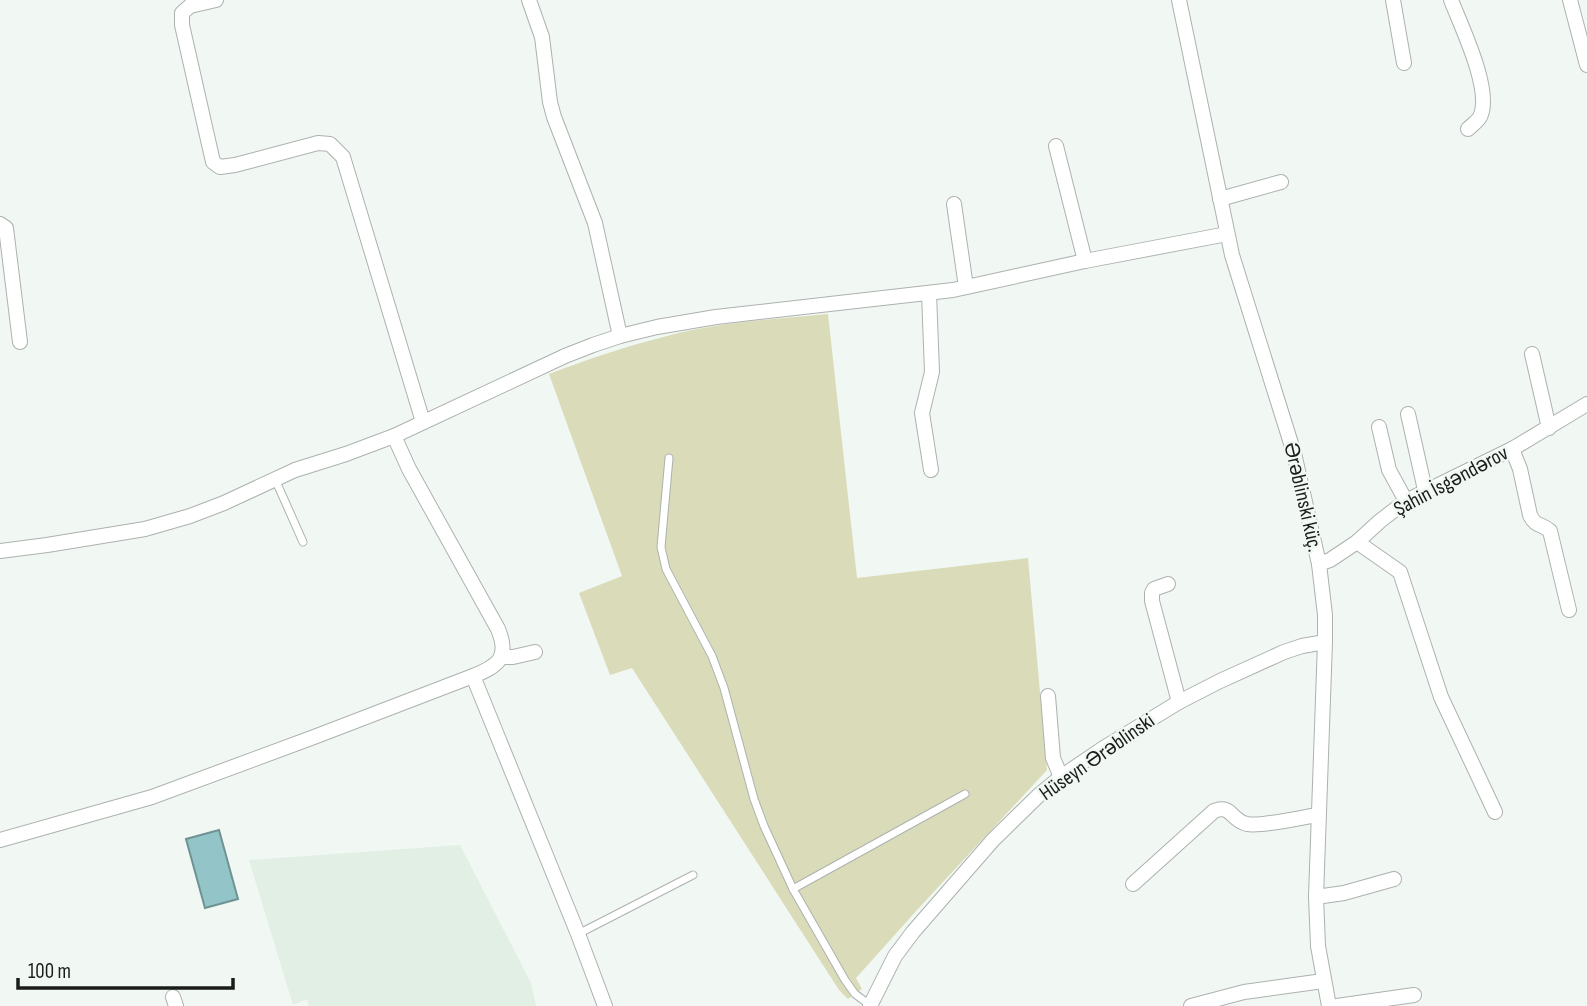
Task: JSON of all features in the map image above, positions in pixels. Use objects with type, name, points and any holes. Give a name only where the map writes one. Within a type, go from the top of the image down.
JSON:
[{"type":"street","points":[[216,0],[190,6],[182,13],[182,25],[213,162],[220,167],[235,166],[318,143],[330,144],[343,157],[423,422]]},
{"type":"street","points":[[529,0],[542,37],[554,117],[595,223],[620,336]]},
{"type":"street","name":"Ərəblinski küç.","points":[[1179,0],[1227,234],[1291,441],[1319,564],[1325,642],[1316,897],[1318,946],[1329,1006]]},
{"type":"street","points":[[1393,0],[1404,63]]},
{"type":"street","points":[[1451,0],[1481,82],[1483,100],[1479,119],[1468,129]]},
{"type":"street","points":[[1570,0],[1587,65]]},
{"type":"street","points":[[1056,146],[1085,261]]},
{"type":"street","points":[[1220,199],[1281,182]]},
{"type":"street","points":[[954,204],[966,287]]},
{"type":"street","points":[[0,224],[6,228],[20,342]]},
{"type":"street","points":[[0,551],[145,529],[172,522],[216,506],[274,479],[394,436],[565,356],[620,336],[716,317],[966,287],[1227,234]]},
{"type":"street","points":[[929,293],[932,372],[922,413],[931,470]]},
{"type":"street","points":[[1532,354],[1549,428]]},
{"type":"street","name":"Şahin İsgəndərov","points":[[1319,564],[1357,542],[1380,520],[1406,501],[1512,449],[1587,404]]},
{"type":"street","points":[[1408,414],[1425,490]]},
{"type":"street","points":[[1379,427],[1389,470],[1406,501]]},
{"type":"street","points":[[0,840],[152,797],[473,676],[498,664],[502,639],[498,629],[394,436]]},
{"type":"street","points":[[1512,449],[1520,470],[1530,516],[1538,526],[1546,527],[1550,531],[1569,610]]},
{"type":"street","points":[[1357,542],[1399,572],[1438,690],[1495,812]]},
{"type":"street","points":[[1168,584],[1154,589],[1152,601],[1179,702]]},
{"type":"street","name":"Hüseyn Ərəblinski","points":[[870,1006],[895,956],[913,932],[993,840],[1039,795],[1102,749],[1179,702],[1284,652],[1325,642]]},
{"type":"street","points":[[501,657],[535,652]]},
{"type":"street","points":[[473,676],[579,934],[605,1006]]},
{"type":"street","points":[[1048,695],[1053,758],[1062,777]]},
{"type":"street","points":[[1133,884],[1214,811],[1221,808],[1227,809],[1237,820],[1250,825],[1318,815]]},
{"type":"street","points":[[1316,897],[1394,880]]},
{"type":"street","points":[[1191,1006],[1244,992],[1323,981]]},
{"type":"street","points":[[1337,1006],[1414,995]]},
{"type":"lane","points":[[669,458],[661,547],[666,569],[712,656],[724,688],[754,799],[793,890],[845,981],[855,994],[870,1006]]},
{"type":"lane","points":[[274,479],[303,542]]},
{"type":"lane","points":[[793,890],[965,794]]},
{"type":"lane","points":[[579,934],[693,875]]},
{"type":"shaded area","points":[[460,845],[531,983],[536,1006],[309,1006],[307,999],[293,1005],[249,860]]},
{"type":"green space","points":[[828,314],[857,578],[1028,558],[1047,770],[856,978],[862,989],[848,999],[839,990],[632,668],[610,675],[579,593],[622,576],[549,374],[622,348],[687,331]]},
{"type":"water","points":[[219,830],[238,899],[205,908],[186,839]]}]
